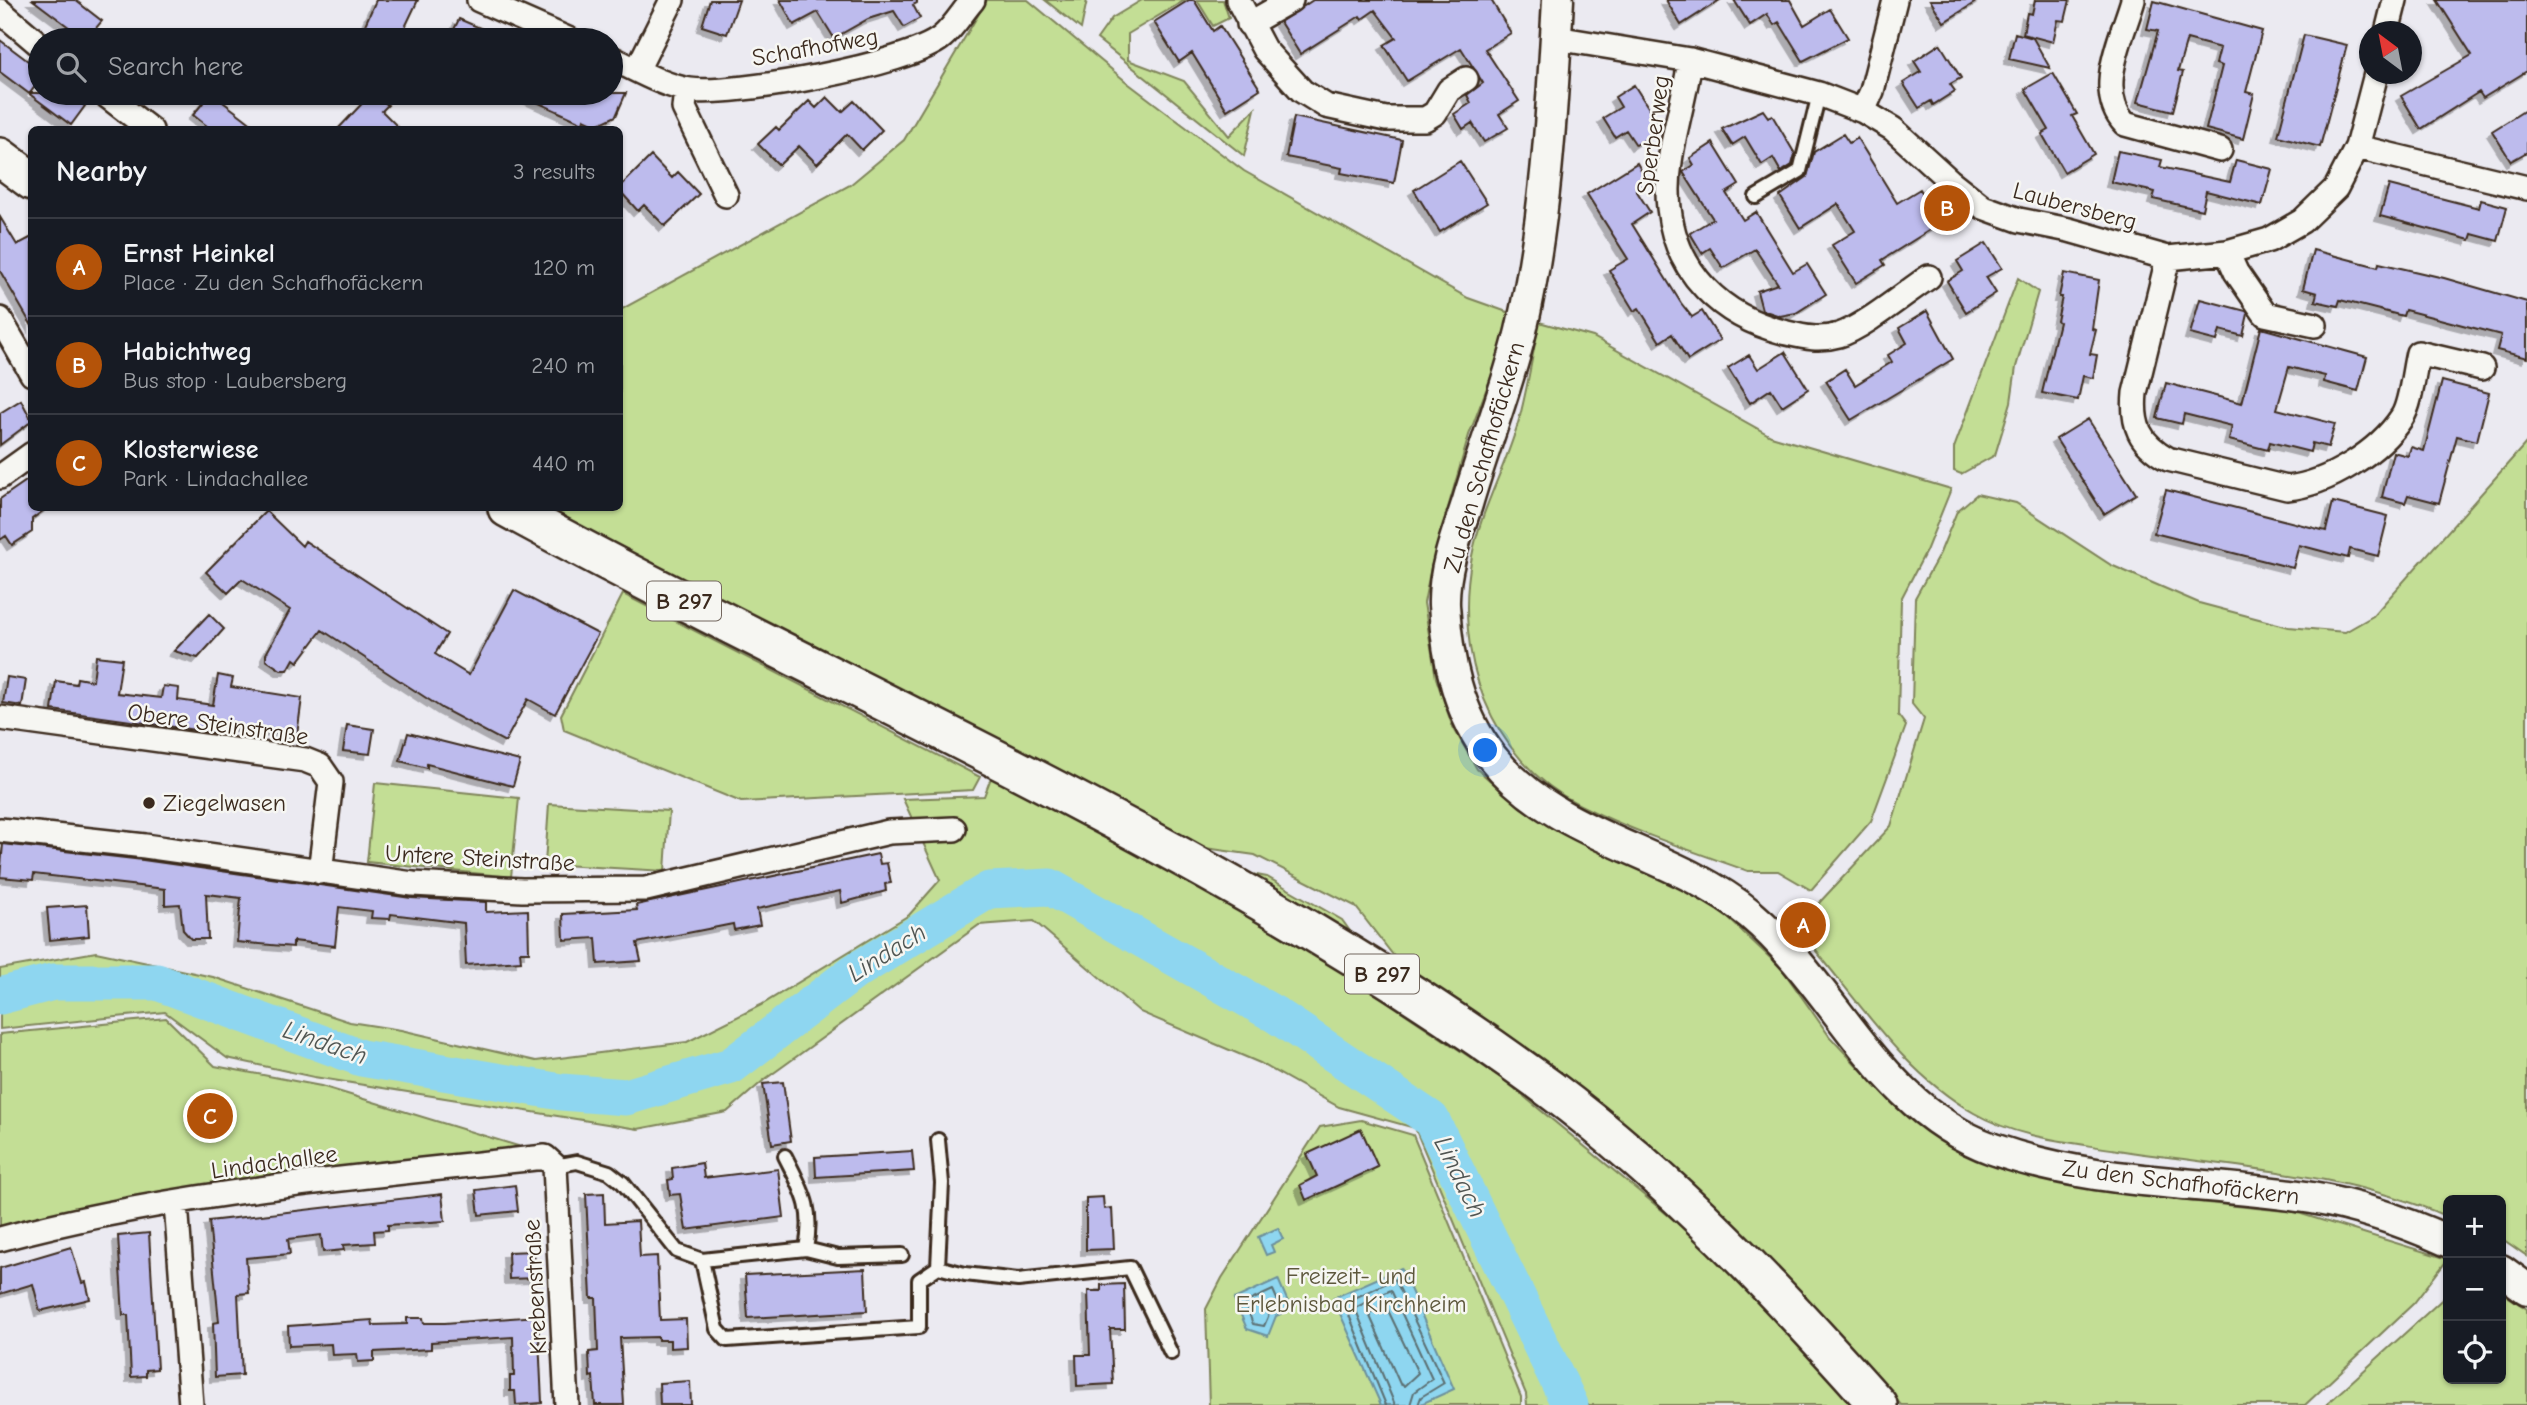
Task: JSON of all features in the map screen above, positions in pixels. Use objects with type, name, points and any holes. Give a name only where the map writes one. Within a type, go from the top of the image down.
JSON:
[{"type":"main road","points":[[0,156],[28,178]]},
{"type":"main road","name":"B 297","points":[[513,511],[656,587],[1010,764],[1202,866],[1437,1010],[1553,1091],[1657,1177],[1772,1287],[1878,1405]]},
{"type":"street","points":[[479,0],[543,28]]},
{"type":"street","points":[[637,70],[672,0]]},
{"type":"street","name":"Schafhofweg","points":[[623,64],[686,90],[701,91],[784,82],[891,61],[915,53],[943,37],[973,0]]},
{"type":"street","points":[[1238,0],[1249,24],[1282,70],[1302,91],[1326,106],[1386,119],[1425,119],[1435,113],[1449,90],[1466,79]]},
{"type":"street","points":[[1249,24],[1291,0]]},
{"type":"street","name":"Zu den Schafhofäckern","points":[[1558,0],[1542,214],[1520,332],[1452,550],[1444,600],[1455,687],[1481,742],[1522,789],[1559,816],[1685,873],[1718,891],[1752,916],[1796,961],[1891,1081],[1926,1112],[1989,1148],[2062,1169],[2136,1182],[2312,1198],[2365,1210],[2443,1239]]},
{"type":"street","points":[[1863,111],[1872,91],[1895,0]]},
{"type":"street","points":[[2133,0],[2110,82],[2112,103],[2117,115],[2125,124],[2220,150]]},
{"type":"street","points":[[2390,21],[2395,0]]},
{"type":"street","points":[[0,11],[28,35]]},
{"type":"street","name":"Laubersberg","points":[[1556,38],[1690,60],[1819,94],[1863,111],[1894,129],[1950,181],[1983,206],[2019,220],[2069,230],[2168,258],[2227,252],[2269,240],[2302,220],[2336,188],[2357,147],[2373,84]]},
{"type":"street","name":"Sperberweg","points":[[1690,60],[1672,155],[1669,207],[1680,254],[1708,293],[1753,324],[1815,341],[1843,334],[1929,277]]},
{"type":"street","points":[[686,90],[684,108],[726,195]]},
{"type":"street","points":[[119,105],[146,126]]},
{"type":"street","points":[[2357,147],[2527,188]]},
{"type":"street","points":[[2227,252],[2236,272],[2265,314],[2315,325]]},
{"type":"street","points":[[2168,258],[2135,393],[2133,416],[2142,437],[2152,451],[2168,459],[2287,488],[2303,486],[2343,468],[2378,443],[2403,415],[2418,353],[2482,368]]},
{"type":"street","points":[[0,319],[28,367]]},
{"type":"street","points":[[0,477],[28,457]]},
{"type":"street","name":"Obere Steinstraße","points":[[0,719],[305,760],[320,766],[331,782],[320,872]]},
{"type":"street","name":"Untere Steinstraße","points":[[0,830],[145,846],[413,884],[522,890],[646,888],[890,832],[954,829]]},
{"type":"street","name":"Lindachallee","points":[[0,1239],[112,1211],[336,1180],[545,1157],[555,1166]]},
{"type":"street","name":"Krebenstraße","points":[[555,1166],[567,1405]]},
{"type":"street","points":[[176,1203],[191,1405]]},
{"type":"street","points":[[2506,1274],[2527,1289]]},
{"type":"lane","points":[[1756,197],[1800,171],[1819,94]]},
{"type":"lane","points":[[937,1267],[942,1183],[938,1140]]},
{"type":"lane","points":[[785,1156],[809,1205],[810,1227],[806,1249]]},
{"type":"lane","points":[[555,1166],[578,1162],[609,1172],[623,1182],[677,1251],[702,1260],[806,1249],[838,1257],[902,1255]]},
{"type":"lane","points":[[702,1260],[717,1329],[727,1340],[919,1327],[919,1280],[937,1267],[965,1274],[1018,1280],[1130,1268],[1171,1353]]},
{"type":"green space","points":[[987,0],[1028,0],[1129,84],[1244,171],[1468,298],[1510,313],[1508,332],[1469,435],[1431,567],[1424,603],[1436,678],[1452,725],[1477,769],[1521,808],[1601,853],[1688,890],[1726,916],[1782,969],[1830,1037],[1895,1106],[1952,1145],[2024,1175],[2149,1197],[2295,1212],[2443,1257],[2443,1265],[2414,1303],[2305,1405],[1901,1405],[1796,1286],[1737,1226],[1657,1152],[1611,1112],[1410,977],[1355,906],[1255,855],[1198,847],[551,511],[623,511],[623,308],[850,185],[904,140]]},
{"type":"green space","points":[[1045,0],[1087,0],[1081,29]]},
{"type":"green space","points":[[1142,0],[1185,0],[1128,34],[1128,60],[1184,81],[1229,136],[1255,109],[1244,156],[1097,39],[1112,18]]},
{"type":"green space","points":[[1197,0],[1223,0],[1229,18],[1213,26]]},
{"type":"green space","points":[[2018,278],[2038,292],[2016,367],[2011,402],[1995,455],[1961,474],[1954,471],[1954,448]]},
{"type":"green space","points":[[1539,322],[1593,337],[1771,436],[1951,489],[1926,551],[1901,599],[1898,715],[1906,726],[1871,821],[1811,890],[1778,871],[1748,871],[1642,832],[1580,805],[1548,785],[1522,760],[1500,732],[1484,700],[1468,629],[1467,593],[1472,556],[1482,520],[1520,416]]},
{"type":"green space","points":[[2527,442],[2527,1256],[2506,1241],[2506,1195],[2443,1195],[2443,1215],[2409,1202],[2327,1181],[2044,1138],[1991,1121],[1950,1098],[1907,1060],[1869,1018],[1816,951],[1819,903],[1891,826],[1924,719],[1912,704],[1915,598],[1940,553],[1957,511],[1977,494],[2016,503],[2111,565],[2199,603],[2289,627],[2345,632],[2373,616]]},
{"type":"green space","points":[[623,594],[980,777],[973,790],[741,802],[564,730],[561,715]]},
{"type":"green space","points":[[994,770],[1280,930],[1504,1080],[1737,1272],[1857,1405],[1527,1405],[1526,1394],[1415,1128],[1339,1107],[1260,1063],[1140,1012],[1034,921],[979,925],[764,1080],[727,1112],[638,1129],[314,1077],[227,1058],[165,1012],[0,1029],[0,969],[96,952],[213,977],[350,1022],[401,1030],[536,1061],[687,1042],[761,1005],[909,915],[940,880],[903,799],[984,796]]},
{"type":"green space","points":[[375,783],[519,798],[511,877],[367,862]]},
{"type":"green space","points":[[549,804],[669,811],[665,871],[545,864]]},
{"type":"green space","points":[[1246,873],[1267,877],[1342,920],[1360,945]]},
{"type":"green space","points":[[166,1018],[215,1066],[321,1086],[518,1146],[519,1155],[0,1234],[0,1034]]},
{"type":"green space","name":"Freizeit- und Erlebnisbad Kirchheim","points":[[1361,1120],[1413,1135],[1521,1397],[1521,1405],[1209,1405],[1206,1309],[1222,1278],[1320,1127]]},
{"type":"green space","points":[[2506,1295],[2527,1309],[2527,1405],[2326,1405],[2443,1299],[2443,1384],[2506,1384]]},
{"type":"water","points":[[1278,1228],[1283,1239],[1271,1245],[1274,1252],[1266,1255],[1258,1237]]},
{"type":"water","points":[[1401,1268],[1454,1389],[1419,1405],[1381,1405],[1333,1298]]},
{"type":"water","points":[[1278,1279],[1291,1309],[1276,1316],[1268,1336],[1247,1329],[1234,1299]]},
{"type":"building","points":[[33,0],[75,0],[102,21],[96,28],[70,28]]},
{"type":"building","points":[[376,0],[418,0],[405,28],[364,28]]},
{"type":"building","points":[[710,0],[739,0],[727,34],[702,26]]},
{"type":"building","points":[[780,0],[917,0],[913,5],[920,18],[904,27],[894,11],[868,19],[834,38],[818,12],[794,25]]},
{"type":"building","points":[[1189,0],[1194,0],[1213,31],[1220,26],[1260,89],[1227,110],[1192,53],[1179,62],[1154,22]]},
{"type":"building","points":[[1313,0],[1491,0],[1511,33],[1485,49],[1519,101],[1499,114],[1508,128],[1484,142],[1472,123],[1463,129],[1454,114],[1471,103],[1467,95],[1483,83],[1461,48],[1407,81],[1384,45],[1396,38],[1375,10],[1362,19],[1360,16],[1300,54],[1280,22]]},
{"type":"building","points":[[1666,0],[1720,0],[1681,25]]},
{"type":"building","points":[[1734,0],[1790,0],[1804,25],[1830,9],[1848,38],[1803,61],[1779,22],[1774,25],[1767,14],[1750,25]]},
{"type":"building","points":[[1930,0],[1979,0],[1944,22]]},
{"type":"building","points":[[2035,0],[2070,0],[2065,21],[2058,20],[2053,42],[2023,34],[2027,13],[2032,14]]},
{"type":"building","points":[[2437,0],[2527,0],[2527,71],[2483,98],[2479,92],[2421,129],[2401,96],[2472,55]]},
{"type":"building","points":[[2154,1],[2262,31],[2246,92],[2254,94],[2243,139],[2206,129],[2222,66],[2216,64],[2220,48],[2187,39],[2178,71],[2183,72],[2173,111],[2138,102],[2158,31],[2147,29]]},
{"type":"building","points":[[459,19],[480,28],[455,28]]},
{"type":"building","points":[[2015,33],[2033,38],[2050,68],[2009,59]]},
{"type":"building","points":[[2304,35],[2347,45],[2320,147],[2278,136]]},
{"type":"building","points":[[0,40],[28,61],[28,93],[0,72]]},
{"type":"building","points":[[1940,44],[1961,78],[1950,84],[1955,91],[1933,105],[1931,101],[1919,108],[1903,83],[1921,72],[1914,61]]},
{"type":"building","points":[[2053,73],[2077,114],[2072,116],[2094,154],[2064,172],[2042,134],[2049,130],[2025,89]]},
{"type":"building","points":[[1634,85],[1662,129],[1636,145],[1626,130],[1615,137],[1603,118],[1621,107],[1615,97]]},
{"type":"building","points":[[827,97],[842,112],[854,101],[882,130],[862,150],[847,134],[817,164],[799,146],[779,165],[758,144],[776,127],[779,130],[809,101],[816,108]]},
{"type":"building","points":[[44,105],[85,106],[71,125]]},
{"type":"building","points":[[201,105],[227,105],[254,126],[207,126],[193,115]]},
{"type":"building","points":[[361,105],[388,105],[382,111],[397,126],[341,126]]},
{"type":"building","points":[[543,105],[621,105],[616,116],[597,125],[584,119],[583,123]]},
{"type":"building","points":[[2527,109],[2527,152],[2511,161],[2492,131]]},
{"type":"building","points":[[1763,110],[1768,117],[1772,115],[1795,154],[1792,165],[1781,172],[1773,158],[1762,165],[1745,137],[1732,145],[1722,129]]},
{"type":"building","points":[[1294,117],[1402,140],[1394,183],[1341,173],[1342,168],[1286,157]]},
{"type":"building","points":[[1843,134],[1849,143],[1857,138],[1897,203],[1920,189],[1941,223],[1882,260],[1885,265],[1856,283],[1832,245],[1855,231],[1838,204],[1800,228],[1780,196],[1807,177],[1814,152]]},
{"type":"building","points":[[1713,143],[1739,185],[1726,193],[1743,220],[1756,212],[1793,272],[1807,264],[1826,294],[1796,313],[1780,316],[1762,310],[1757,291],[1778,284],[1755,249],[1723,268],[1710,248],[1702,253],[1690,233],[1713,219],[1683,172],[1694,165],[1690,158]]},
{"type":"building","points":[[2118,151],[2162,160],[2160,167],[2230,182],[2236,160],[2272,169],[2262,205],[2206,191],[2202,210],[2153,199],[2155,192],[2111,182]]},
{"type":"building","points":[[651,156],[672,178],[678,172],[699,194],[665,226],[644,205],[638,211],[623,194],[623,184]]},
{"type":"building","points":[[1460,161],[1487,203],[1440,232],[1414,190]]},
{"type":"building","points":[[1637,163],[1648,182],[1636,190],[1650,212],[1632,224],[1681,303],[1692,317],[1702,311],[1720,340],[1688,360],[1672,334],[1660,342],[1639,308],[1634,311],[1609,270],[1628,259],[1587,194]]},
{"type":"building","points":[[2389,185],[2479,208],[2481,200],[2507,207],[2498,241],[2472,234],[2470,240],[2380,216]]},
{"type":"building","points":[[0,217],[17,245],[28,239],[28,319],[0,271]]},
{"type":"building","points":[[1986,243],[2002,268],[1986,277],[1996,293],[1966,312],[1947,281],[1963,271],[1957,261]]},
{"type":"building","points":[[2313,250],[2378,267],[2379,263],[2444,278],[2527,302],[2527,358],[2497,350],[2501,335],[2405,310],[2403,316],[2340,300],[2338,306],[2315,301],[2317,293],[2303,289]]},
{"type":"building","points":[[2064,273],[2099,280],[2092,329],[2096,330],[2090,354],[2097,355],[2093,378],[2083,376],[2078,400],[2042,393],[2059,322],[2057,321],[2062,297],[2059,297]]},
{"type":"building","points":[[2200,299],[2246,311],[2248,314],[2243,336],[2220,330],[2217,341],[2190,334]]},
{"type":"building","points":[[1927,311],[1953,359],[1851,420],[1826,381],[1845,369],[1855,385],[1892,362],[1888,355],[1907,343],[1899,328]]},
{"type":"building","points":[[2261,328],[2367,357],[2358,391],[2324,382],[2325,376],[2289,367],[2277,409],[2335,424],[2328,447],[2312,443],[2310,452],[2270,442],[2268,450],[2229,440],[2232,426],[2184,414],[2182,424],[2157,418],[2166,383],[2242,403]]},
{"type":"building","points":[[1785,352],[1808,389],[1782,406],[1771,389],[1750,403],[1728,368],[1749,355],[1758,369]]},
{"type":"building","points":[[2442,381],[2489,393],[2477,441],[2457,436],[2439,503],[2408,495],[2405,503],[2382,497],[2393,452],[2408,456],[2411,447],[2424,451]]},
{"type":"building","points":[[21,400],[28,413],[28,424],[0,445],[0,413]]},
{"type":"building","points":[[2088,419],[2136,494],[2104,514],[2056,439]]},
{"type":"building","points":[[28,480],[28,511],[43,511],[32,519],[32,532],[12,545],[6,536],[0,540],[0,499]]},
{"type":"building","points":[[2166,490],[2326,531],[2333,502],[2388,516],[2378,556],[2350,549],[2348,558],[2299,545],[2293,568],[2154,533]]},
{"type":"building","points":[[266,511],[302,546],[305,541],[447,634],[435,654],[469,675],[514,590],[598,634],[555,714],[528,699],[505,742],[443,709],[322,630],[298,662],[294,659],[288,670],[281,670],[266,660],[266,654],[290,610],[242,579],[228,593],[206,572]]},
{"type":"building","points":[[209,614],[224,629],[198,658],[174,651]]},
{"type":"building","points":[[96,656],[122,659],[117,693],[161,698],[163,686],[179,688],[178,700],[213,705],[218,675],[233,678],[231,687],[302,698],[297,735],[225,725],[224,734],[52,710],[56,681],[76,684],[77,678],[93,681]]},
{"type":"building","points":[[7,677],[26,680],[22,706],[3,703]]},
{"type":"building","points":[[347,725],[374,729],[370,754],[343,751]]},
{"type":"building","points":[[408,733],[520,761],[513,786],[427,764],[427,768],[400,761]]},
{"type":"building","points":[[3,844],[143,860],[411,898],[486,902],[486,912],[528,910],[529,952],[520,952],[521,961],[466,965],[464,923],[391,914],[390,919],[371,918],[372,911],[339,907],[335,946],[293,941],[293,947],[237,942],[241,898],[206,894],[208,939],[191,939],[183,930],[180,904],[165,905],[165,889],[34,874],[33,880],[0,877]]},
{"type":"building","points":[[878,854],[880,864],[887,863],[891,883],[885,884],[886,891],[842,903],[840,891],[757,909],[760,925],[734,930],[733,924],[637,943],[641,961],[598,964],[596,938],[564,940],[563,914],[637,910],[636,905]]},
{"type":"building","points":[[87,905],[89,936],[50,940],[47,908]]},
{"type":"building","points":[[783,1082],[791,1141],[772,1144],[763,1084]]},
{"type":"building","points":[[1361,1129],[1378,1167],[1306,1200],[1300,1185],[1317,1176],[1307,1154]]},
{"type":"building","points":[[912,1151],[914,1171],[816,1177],[815,1157]]},
{"type":"building","points":[[702,1163],[704,1178],[778,1169],[784,1217],[686,1230],[680,1194],[670,1195],[668,1180],[673,1179],[672,1168]]},
{"type":"building","points":[[515,1185],[518,1211],[479,1215],[476,1190]]},
{"type":"building","points":[[604,1193],[605,1223],[638,1221],[640,1257],[657,1256],[660,1320],[686,1319],[687,1347],[670,1348],[670,1340],[658,1340],[658,1337],[620,1338],[624,1405],[595,1405],[593,1376],[590,1377],[589,1352],[598,1351],[596,1298],[591,1298],[586,1194]]},
{"type":"building","points":[[442,1194],[445,1221],[388,1225],[388,1230],[374,1231],[375,1243],[343,1245],[344,1250],[323,1252],[321,1235],[288,1239],[290,1254],[246,1258],[249,1293],[238,1294],[242,1375],[215,1377],[213,1323],[219,1322],[209,1221]]},
{"type":"building","points":[[1103,1197],[1104,1209],[1112,1208],[1114,1249],[1086,1250],[1086,1198]]},
{"type":"building","points":[[149,1233],[157,1369],[146,1370],[146,1376],[131,1377],[128,1315],[123,1315],[118,1236]]},
{"type":"building","points":[[71,1247],[90,1299],[40,1311],[33,1284],[0,1294],[0,1268]]},
{"type":"building","points":[[534,1251],[536,1278],[509,1279],[508,1252]]},
{"type":"building","points":[[865,1269],[867,1311],[748,1318],[745,1275]]},
{"type":"building","points":[[1124,1284],[1125,1329],[1110,1329],[1113,1384],[1077,1386],[1076,1355],[1090,1355],[1088,1291],[1101,1291],[1101,1285]]},
{"type":"building","points":[[538,1316],[542,1403],[516,1405],[515,1391],[510,1391],[510,1376],[514,1376],[513,1337],[431,1342],[431,1349],[374,1352],[374,1361],[358,1362],[357,1354],[332,1355],[331,1344],[289,1346],[288,1326],[372,1320],[373,1325],[407,1324],[407,1318],[423,1318],[424,1323],[445,1323]]},
{"type":"building","points":[[690,1381],[691,1405],[660,1405],[659,1383]]},
{"type":"waterway","name":"Lindach","points":[[0,996],[53,982],[157,982],[361,1058],[561,1092],[626,1097],[731,1066],[854,972],[989,890],[1050,887],[1276,1015],[1431,1119],[1570,1405]]},
{"type":"place","name":"Habichtweg","points":[[1947,208]]},
{"type":"place","name":"Ziegelwasen","points":[[149,803]]},
{"type":"place","name":"Ernst Heinkel","points":[[1803,925]]},
{"type":"place","name":"Klosterwiese","points":[[210,1116]]}]
